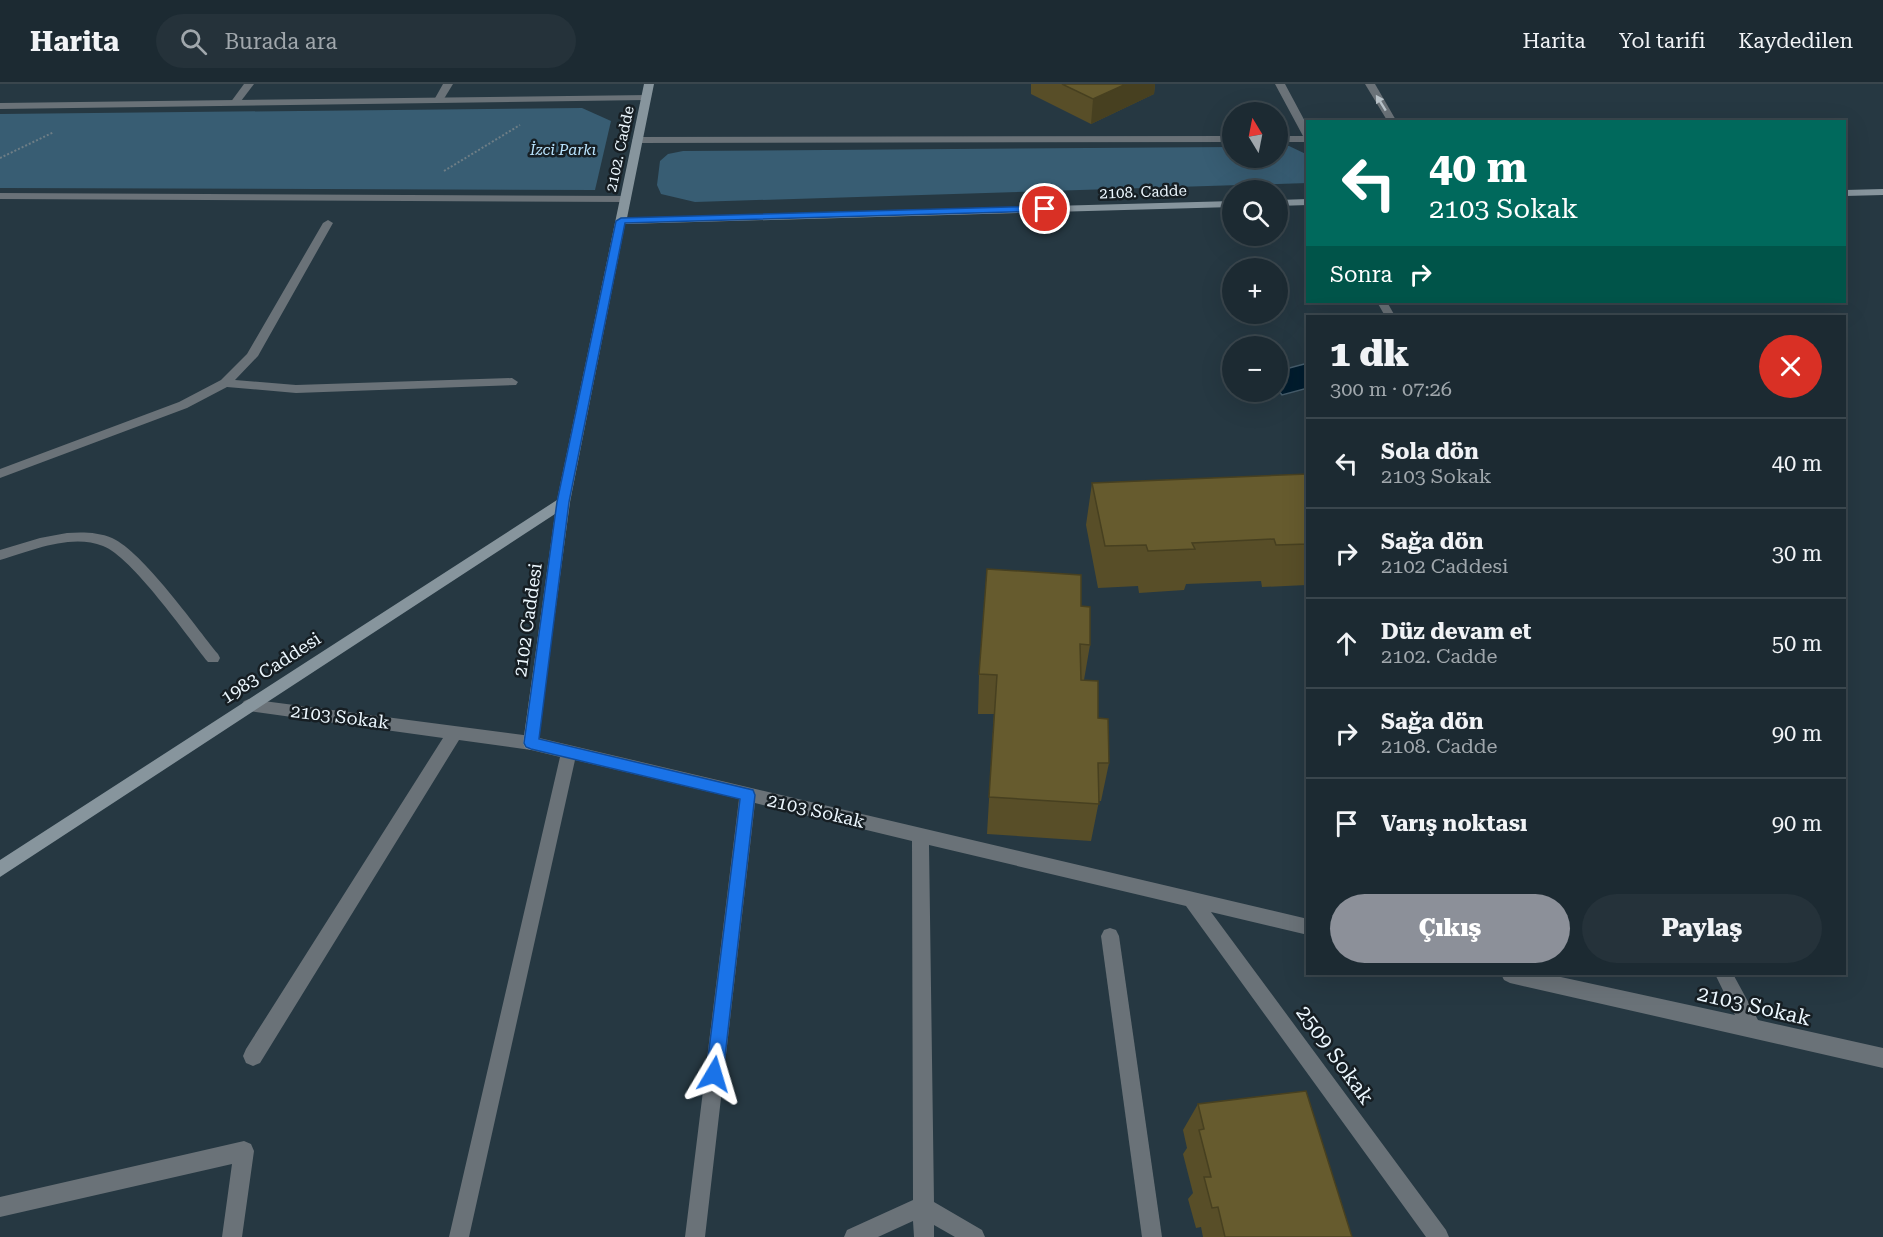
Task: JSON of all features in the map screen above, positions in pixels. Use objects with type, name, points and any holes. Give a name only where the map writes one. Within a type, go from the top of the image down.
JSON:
[{"type":"street","points":[[235,103],[249,84]]},
{"type":"street","points":[[439,100],[448,84]]},
{"type":"street","name":"2102. Cadde","points":[[563,502],[649,84]]},
{"type":"street","points":[[1280,84],[1306,133]]},
{"type":"street","points":[[1370,84],[1392,120]]},
{"type":"street","points":[[0,106],[646,97]]},
{"type":"street","points":[[1288,138],[1306,137]]},
{"type":"street","points":[[637,140],[1222,139]]},
{"type":"street","points":[[1846,193],[1883,192]]},
{"type":"street","points":[[0,196],[626,199]]},
{"type":"street","points":[[1288,203],[1306,202]]},
{"type":"street","name":"2108. Cadde","points":[[621,221],[1222,204]]},
{"type":"street","points":[[0,474],[183,405],[225,383],[252,356],[328,223]]},
{"type":"street","points":[[225,383],[296,389],[512,382]]},
{"type":"street","name":"1983 Caddesi","points":[[0,868],[563,502]]},
{"type":"street","name":"2102 Caddesi","points":[[531,743],[563,502]]},
{"type":"street","points":[[0,555],[44,541],[63,538],[81,537],[110,543],[129,556],[213,658]]},
{"type":"street","name":"2103 Sokak","points":[[249,705],[531,743],[1306,927]]},
{"type":"street","points":[[253,1056],[455,732]]},
{"type":"street","points":[[459,1237],[569,752]]},
{"type":"street","points":[[695,1237],[748,795]]},
{"type":"street","points":[[920,836],[924,1237]]},
{"type":"street","name":"2509 Sokak","points":[[1192,901],[1439,1237]]},
{"type":"street","points":[[1110,936],[1152,1237]]},
{"type":"street","name":"2103 Sokak","points":[[1514,975],[1883,1058]]},
{"type":"street","points":[[1725,975],[1752,1029]]},
{"type":"street","points":[[0,1207],[244,1151],[232,1237]]},
{"type":"street","points":[[854,1237],[922,1207]]},
{"type":"street","points":[[922,1207],[975,1237]]},
{"type":"path","points":[[400,198],[564,98]]},
{"type":"green space","name":"İzci Parkı","points":[[582,108],[611,121],[595,190],[0,188],[0,114]]},
{"type":"green space","points":[[1289,146],[1306,154],[1306,183],[1288,184],[1288,180],[1222,180],[1222,186],[695,202],[661,194],[657,185],[660,161],[668,154],[683,151],[1222,147],[1222,168],[1288,168]]},
{"type":"shaded area","points":[[1306,364],[1306,389],[1288,393],[1288,368]]},
{"type":"building","points":[[1062,84],[1126,84],[1093,99]]},
{"type":"building","points":[[1306,474],[1306,544],[1276,545],[1274,539],[1192,543],[1195,549],[1148,551],[1146,545],[1105,546],[1092,483]]},
{"type":"building","points":[[987,569],[1081,575],[1081,606],[1090,607],[1090,645],[1080,644],[1081,680],[1098,681],[1098,718],[1108,719],[1109,763],[1098,763],[1099,804],[989,797],[997,675],[979,674]]},
{"type":"building","points":[[1306,1091],[1352,1237],[1225,1237],[1218,1207],[1212,1208],[1204,1177],[1211,1177],[1199,1130],[1204,1129],[1198,1104]]},
{"type":"route","points":[[714,1074],[748,795],[531,743],[563,502],[621,221],[1045,209]]}]
